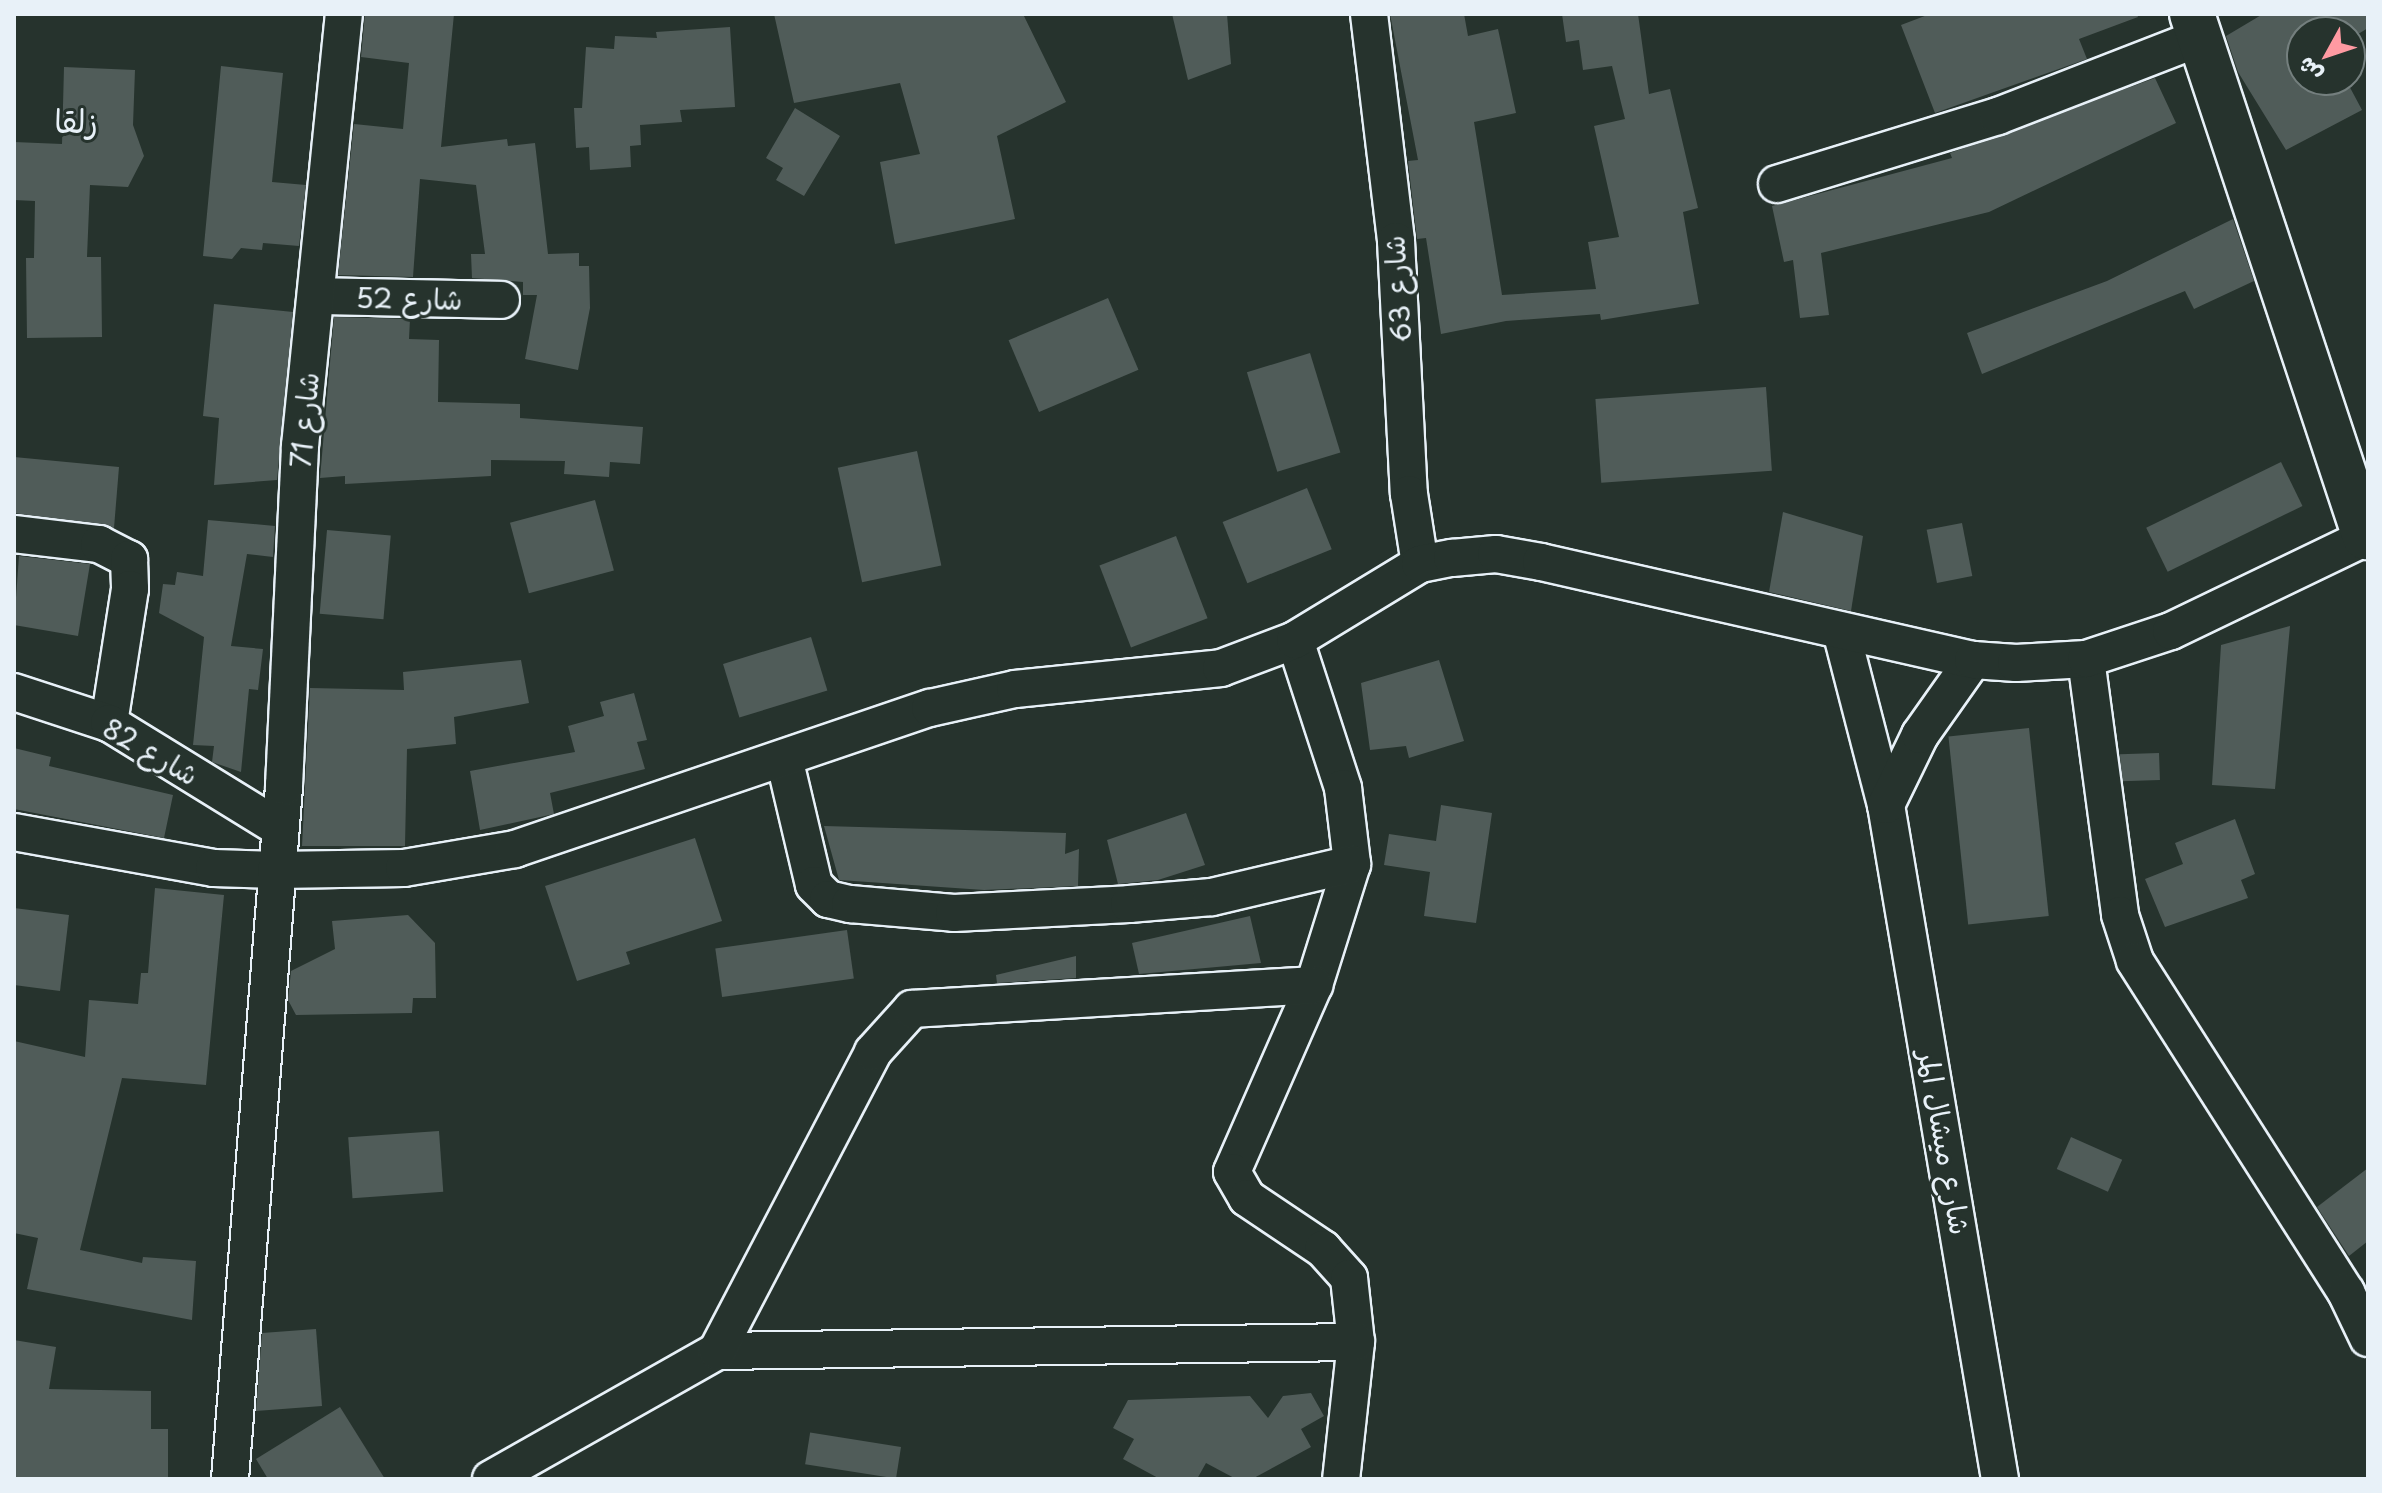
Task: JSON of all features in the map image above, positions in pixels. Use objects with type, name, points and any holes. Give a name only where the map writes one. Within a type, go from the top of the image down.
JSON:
[{"type":"street","name":"شارع 71","points":[[230,1479],[280,828],[300,446],[344,14]]},
{"type":"street","name":"شارع 63","points":[[1369,14],[1396,241],[1409,494],[1420,564]]},
{"type":"street","points":[[14,832],[214,868],[404,868],[515,849],[930,708],[1015,689],[1221,668],[1295,640],[1420,564],[1496,554],[1973,660],[2086,659],[2231,607],[2366,537],[2195,26],[1998,116],[1777,184]]},
{"type":"street","name":"شارع 52","points":[[317,296],[501,300]]},
{"type":"street","points":[[14,534],[112,547],[129,559],[109,723]]},
{"type":"street","name":"شارع ميشال المر","points":[[1841,631],[1886,805],[2000,1479]]},
{"type":"street","points":[[1295,640],[1343,788],[1352,864],[1314,985],[1232,1172],[1247,1198],[1343,1267],[1353,1292],[1356,1342],[1341,1479]]},
{"type":"street","points":[[2086,659],[2120,915],[2135,961],[2346,1292],[2368,1338]]},
{"type":"street","points":[[1886,805],[1920,735],[1973,660]]},
{"type":"street","name":"شارع 82","points":[[14,692],[109,723],[280,828]]},
{"type":"street","points":[[784,758],[814,885],[828,899],[850,904],[954,913],[1129,904],[1212,897],[1352,864]]},
{"type":"street","points":[[717,1351],[873,1052],[912,1009],[1314,985]]},
{"type":"street","points":[[491,1479],[717,1351],[1356,1342]]},
{"type":"building","points":[[365,14],[454,14],[441,147],[507,139],[508,146],[535,143],[548,254],[579,253],[579,266],[589,266],[590,308],[578,370],[525,359],[537,295],[523,295],[523,282],[472,278],[471,254],[485,254],[476,185],[420,179],[413,277],[338,275],[354,124],[403,129],[409,63],[361,57]]},
{"type":"building","points":[[774,14],[1023,14],[1066,102],[997,136],[1015,219],[895,244],[880,162],[920,154],[900,83],[794,103]]},
{"type":"building","points":[[1172,14],[1227,14],[1231,64],[1188,80]]},
{"type":"building","points":[[1390,14],[1464,14],[1468,36],[1498,29],[1516,113],[1474,122],[1502,295],[1596,289],[1588,242],[1619,237],[1594,126],[1625,119],[1612,66],[1583,70],[1579,40],[1566,42],[1562,14],[1638,14],[1649,94],[1670,89],[1698,208],[1683,212],[1699,304],[1601,320],[1600,314],[1506,321],[1441,334],[1426,238],[1417,239],[1408,161],[1418,160]]},
{"type":"building","points":[[1930,14],[2137,14],[2138,17],[2079,39],[2087,59],[1935,113],[1901,25]]},
{"type":"building","points":[[2263,14],[2368,14],[2366,29],[2366,16],[2286,16],[2286,96],[2355,96],[2362,110],[2286,150],[2238,72],[2226,36]]},
{"type":"building","points":[[730,27],[735,107],[680,110],[682,122],[640,125],[641,145],[630,146],[631,167],[590,170],[589,147],[576,148],[574,108],[582,108],[586,47],[614,49],[615,36],[657,38],[656,32]]},
{"type":"building","points":[[221,66],[283,73],[272,182],[306,185],[299,246],[263,243],[262,250],[241,248],[232,259],[203,256]]},
{"type":"building","points":[[64,67],[135,70],[133,125],[144,156],[128,187],[90,185],[87,257],[101,257],[102,337],[27,338],[26,258],[34,258],[35,201],[14,200],[14,142],[62,144]]},
{"type":"building","points":[[2155,78],[2176,123],[1989,212],[1821,253],[1829,315],[1800,318],[1793,260],[1784,262],[1772,206],[1952,158],[1950,153]]},
{"type":"building","points":[[795,108],[840,136],[804,196],[776,180],[783,168],[766,158]]},
{"type":"building","points":[[2233,219],[2254,281],[2194,309],[2185,291],[1982,374],[1967,333],[2107,281]]},
{"type":"building","points":[[1108,298],[1138,370],[1039,412],[1009,340]]},
{"type":"building","points":[[214,304],[293,312],[277,480],[214,485],[219,418],[203,416]]},
{"type":"building","points":[[334,317],[410,319],[409,339],[439,340],[438,402],[520,404],[520,418],[643,427],[640,464],[610,462],[609,477],[564,474],[565,461],[491,460],[491,476],[345,484],[345,476],[320,478]]},
{"type":"building","points":[[1310,353],[1340,452],[1277,472],[1247,372]]},
{"type":"building","points":[[1766,387],[1772,471],[1601,483],[1595,399]]},
{"type":"building","points":[[917,451],[941,565],[862,582],[838,468]]},
{"type":"building","points":[[14,457],[119,467],[114,528],[14,513]]},
{"type":"building","points":[[2281,462],[2302,506],[2168,572],[2146,528]]},
{"type":"building","points":[[1307,488],[1332,549],[1247,583],[1223,522]]},
{"type":"building","points":[[595,500],[614,571],[529,593],[510,523]]},
{"type":"building","points":[[1783,512],[1863,536],[1851,611],[1769,592]]},
{"type":"building","points":[[208,520],[275,526],[273,557],[247,554],[231,646],[263,649],[258,690],[249,689],[241,772],[212,762],[214,746],[193,745],[204,637],[159,613],[163,584],[175,585],[177,572],[203,576]]},
{"type":"building","points":[[1962,523],[1972,576],[1937,583],[1927,530]]},
{"type":"building","points":[[327,530],[391,536],[383,619],[320,614]]},
{"type":"building","points":[[1176,536],[1208,618],[1131,648],[1099,565]]},
{"type":"building","points":[[19,556],[90,564],[78,636],[14,625]]},
{"type":"building","points":[[2290,626],[2275,789],[2212,785],[2221,645]]},
{"type":"building","points":[[811,637],[827,691],[739,717],[723,664]]},
{"type":"building","points":[[521,660],[529,703],[454,717],[456,744],[407,749],[405,846],[302,846],[310,688],[404,690],[403,672]]},
{"type":"building","points":[[1439,660],[1464,741],[1409,758],[1406,746],[1370,750],[1361,683]]},
{"type":"building","points":[[634,693],[647,740],[637,742],[645,769],[550,793],[554,814],[480,830],[470,771],[575,752],[568,726],[604,716],[600,702]]},
{"type":"building","points":[[2029,728],[2049,916],[1968,924],[1948,736]]},
{"type":"building","points":[[14,748],[51,757],[49,766],[173,795],[164,838],[14,809]]},
{"type":"building","points":[[2159,753],[2160,780],[2121,781],[2120,754]]},
{"type":"building","points":[[1441,805],[1492,813],[1476,923],[1424,916],[1430,872],[1384,865],[1389,834],[1436,841]]},
{"type":"building","points":[[1186,813],[1205,865],[1158,880],[1118,884],[1107,840]]},
{"type":"building","points":[[2235,819],[2255,874],[2241,880],[2248,898],[2165,927],[2145,879],[2183,864],[2175,843]]},
{"type":"building","points":[[824,826],[1066,833],[1065,854],[1079,849],[1078,886],[984,890],[839,880]]},
{"type":"building","points":[[695,838],[722,921],[626,952],[630,964],[577,981],[545,886]]},
{"type":"building","points":[[155,888],[224,895],[206,1085],[122,1078],[80,1250],[142,1263],[143,1257],[196,1261],[192,1320],[27,1289],[38,1238],[14,1233],[14,1041],[85,1057],[89,1000],[138,1004],[141,973],[148,973]]},
{"type":"building","points":[[14,908],[69,915],[60,991],[14,985]]},
{"type":"building","points":[[408,915],[435,943],[436,998],[413,998],[412,1013],[296,1015],[288,1000],[291,971],[335,949],[332,921]]},
{"type":"building","points":[[1250,916],[1261,963],[1139,974],[1132,943]]},
{"type":"building","points":[[847,930],[854,979],[722,997],[715,949]]},
{"type":"building","points":[[1076,956],[1076,978],[997,983],[996,975]]},
{"type":"building","points":[[439,1131],[443,1192],[352,1198],[348,1137]]},
{"type":"building","points":[[2071,1137],[2122,1160],[2108,1192],[2057,1169]]},
{"type":"building","points":[[2368,1168],[2368,1241],[2349,1256],[2317,1207]]},
{"type":"building","points":[[316,1329],[322,1406],[256,1411],[262,1333]]},
{"type":"building","points":[[14,1340],[56,1347],[49,1389],[151,1391],[151,1429],[168,1429],[168,1479],[14,1479]]},
{"type":"building","points":[[1311,1393],[1324,1416],[1301,1429],[1311,1447],[1252,1479],[1236,1479],[1206,1463],[1197,1479],[1160,1479],[1123,1459],[1134,1439],[1113,1428],[1128,1400],[1250,1396],[1268,1418],[1283,1396]]},
{"type":"building","points":[[340,1407],[385,1479],[268,1479],[256,1459]]},
{"type":"building","points":[[810,1433],[901,1447],[896,1479],[805,1464]]},
{"type":"district","name":"زلقا","points":[[76,120]]}]
